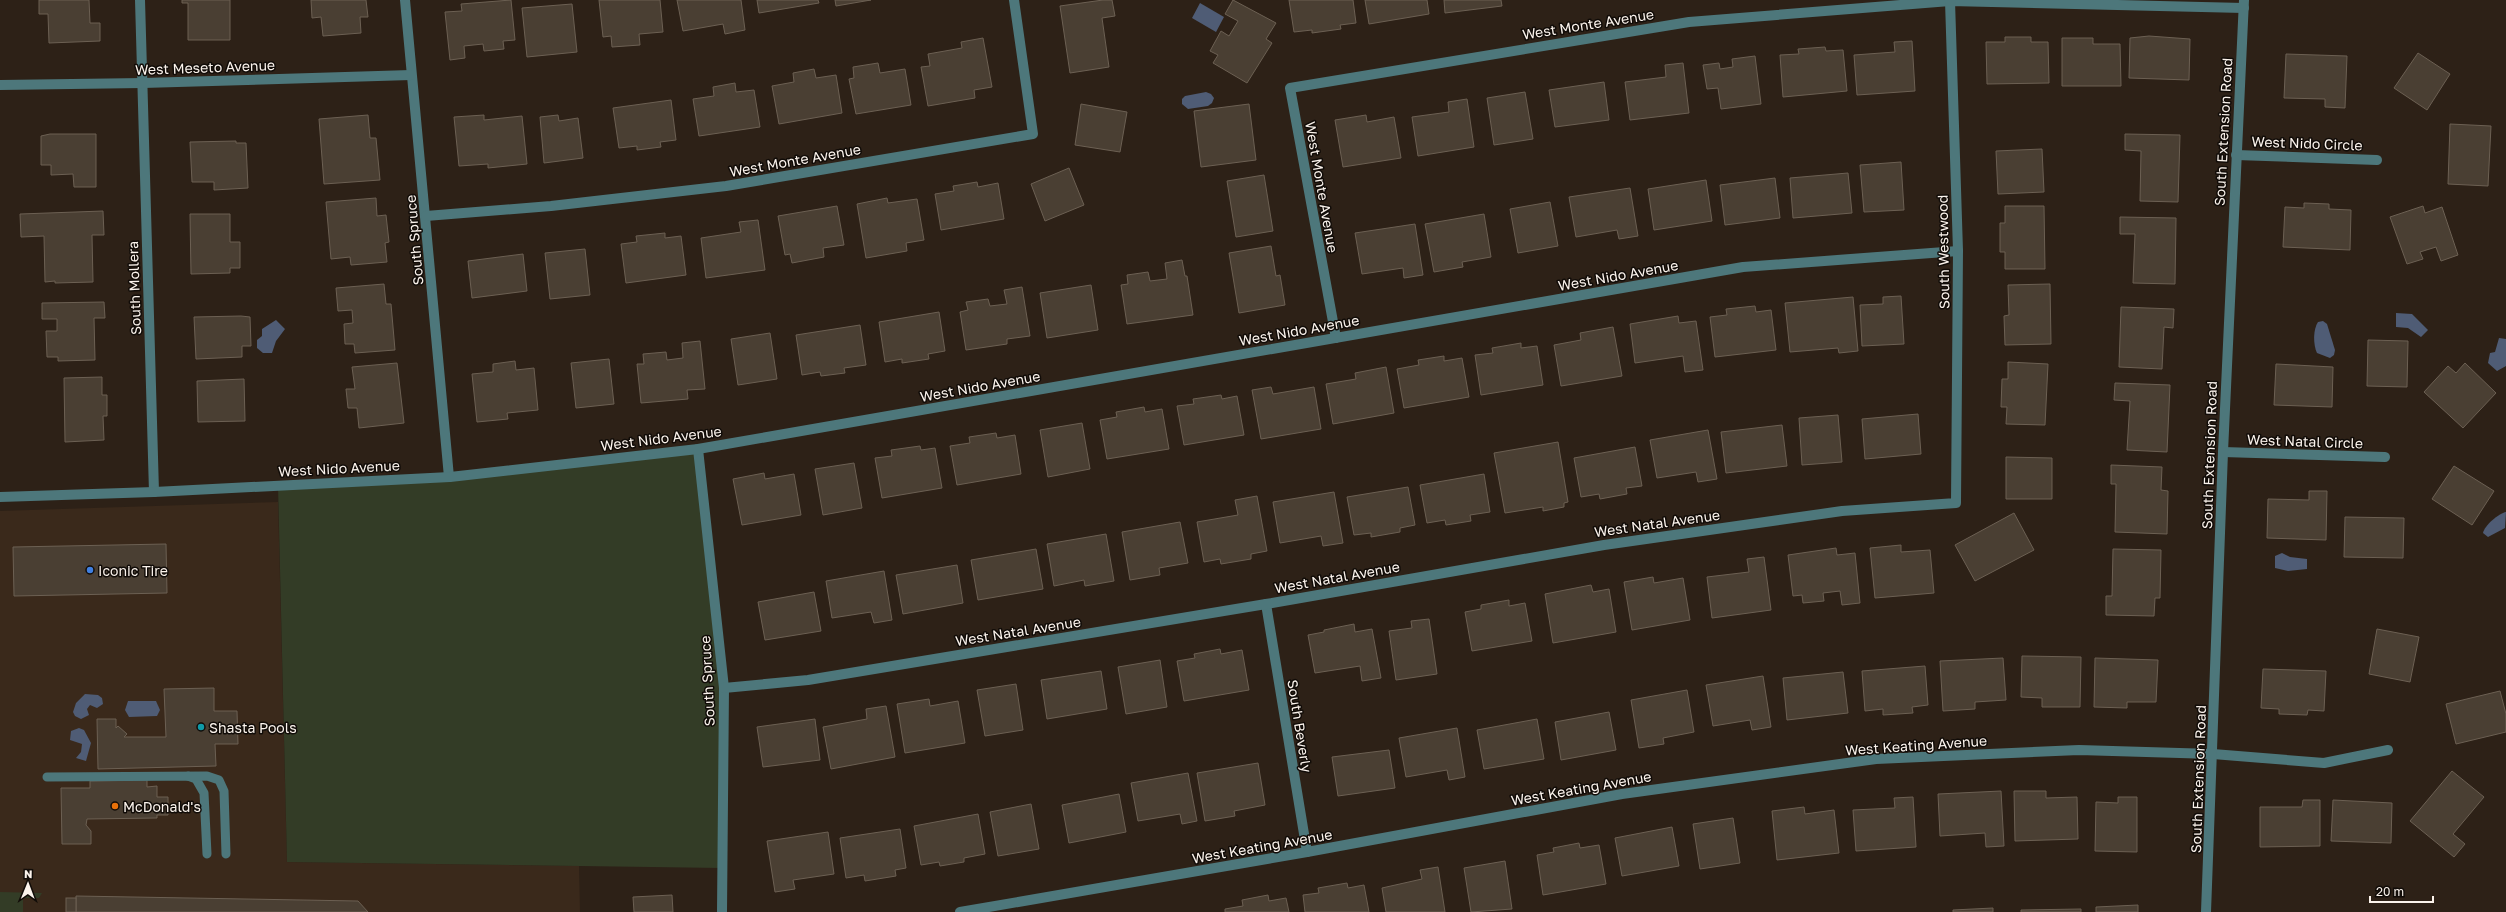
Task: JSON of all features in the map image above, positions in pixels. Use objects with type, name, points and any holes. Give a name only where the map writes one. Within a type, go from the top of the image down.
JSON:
[{"type":"street","name":"South Mollera","points":[[140,0],[154,492]]},
{"type":"street","name":"South Spruce","points":[[405,0],[449,477]]},
{"type":"street","name":"West Monte Avenue","points":[[426,216],[543,207],[726,186],[1033,134],[1014,0]]},
{"type":"street","name":"West Monte Avenue","points":[[1336,338],[1290,88],[1689,22],[1950,1],[2244,4]]},
{"type":"street","name":"South Westwood","points":[[1950,1],[1958,251],[1956,503]]},
{"type":"street","name":"South Extension Road","points":[[2206,912],[2223,452],[2244,4]]},
{"type":"street","name":"West Meseto Avenue","points":[[0,85],[142,83],[411,75]]},
{"type":"street","name":"West Nido Circle","points":[[2236,155],[2377,160]]},
{"type":"street","name":"West Nido Avenue","points":[[0,497],[154,492],[449,477],[698,449],[1743,267],[1958,251]]},
{"type":"street","name":"South Spruce","points":[[698,449],[724,688],[722,912]]},
{"type":"street","name":"West Natal Circle","points":[[2223,452],[2385,457]]},
{"type":"street","name":"West Natal Avenue","points":[[724,688],[808,680],[1266,604],[1604,545],[1842,511],[1956,503]]},
{"type":"street","name":"South Beverly","points":[[1266,604],[1307,852]]},
{"type":"street","name":"West Keating Avenue","points":[[960,912],[1307,852],[1622,794],[1876,759],[2079,750],[2213,754],[2324,763],[2388,750]]},
{"type":"lane","points":[[185,775],[196,779],[204,793],[207,854]]},
{"type":"lane","points":[[47,778],[185,775],[207,776],[219,780],[224,791],[226,854]]},
{"type":"shaded area","points":[[278,502],[287,862],[579,866],[580,912],[0,912],[0,511]]},
{"type":"green space","points":[[698,449],[724,688],[722,868],[287,862],[278,485],[449,477]]},
{"type":"green space","points":[[0,892],[42,893],[39,898],[23,898],[23,912],[0,912]]},
{"type":"water","points":[[1200,3],[1224,17],[1216,32],[1192,18]]},
{"type":"water","points":[[1206,92],[1211,94],[1214,98],[1212,103],[1208,106],[1188,109],[1182,104],[1182,99],[1185,96]]},
{"type":"water","points":[[2396,313],[2412,314],[2428,330],[2421,337],[2408,328],[2396,327]]},
{"type":"water","points":[[276,320],[285,329],[276,341],[272,353],[263,353],[257,348],[257,340],[262,336],[262,329]]},
{"type":"water","points":[[2323,321],[2327,324],[2335,350],[2334,355],[2330,358],[2317,353],[2315,346],[2314,333],[2316,325],[2318,322]]},
{"type":"water","points":[[2499,338],[2506,339],[2506,366],[2497,371],[2488,363],[2490,353],[2495,352]]},
{"type":"water","points":[[2506,512],[2505,528],[2488,537],[2483,533],[2492,520]]},
{"type":"water","points":[[2282,553],[2290,557],[2307,559],[2307,569],[2288,571],[2275,568],[2275,556]]},
{"type":"water","points":[[85,694],[98,695],[102,698],[103,704],[97,708],[90,705],[87,709],[89,715],[81,719],[75,716],[73,712],[76,703]]},
{"type":"water","points":[[128,701],[156,701],[160,710],[157,716],[129,717],[125,710]]},
{"type":"water","points":[[79,728],[84,730],[91,743],[86,761],[76,758],[81,752],[82,744],[70,740],[71,731]]},
{"type":"building","points":[[39,0],[89,0],[90,23],[100,23],[100,41],[49,43],[48,14],[39,14]]},
{"type":"building","points":[[182,0],[230,0],[230,40],[188,40],[188,3],[182,3]]},
{"type":"building","points":[[311,0],[366,0],[368,17],[360,17],[361,33],[323,36],[321,17],[312,18]]},
{"type":"building","points":[[511,0],[515,40],[503,41],[504,49],[484,51],[483,44],[464,46],[465,58],[450,60],[445,12],[462,11],[461,4]]},
{"type":"building","points":[[599,0],[660,0],[663,32],[639,34],[640,45],[612,47],[611,36],[603,37]]},
{"type":"building","points":[[677,0],[741,0],[745,30],[725,34],[723,24],[683,31]]},
{"type":"building","points":[[757,0],[818,0],[819,3],[759,13]]},
{"type":"building","points":[[835,0],[871,0],[836,6]]},
{"type":"building","points":[[1112,0],[1115,16],[1102,18],[1109,67],[1070,73],[1060,6]]},
{"type":"building","points":[[1233,0],[1276,23],[1266,39],[1272,43],[1247,83],[1213,63],[1218,55],[1210,51],[1221,31],[1229,36],[1238,21],[1225,14]]},
{"type":"building","points":[[1289,0],[1353,0],[1356,23],[1340,25],[1341,29],[1312,33],[1312,30],[1294,32]]},
{"type":"building","points":[[1365,0],[1427,0],[1429,14],[1369,24]]},
{"type":"building","points":[[1444,0],[1501,0],[1502,6],[1445,13]]},
{"type":"building","points":[[572,4],[577,52],[527,57],[522,8]]},
{"type":"building","points":[[2149,36],[2190,39],[2189,80],[2129,78],[2130,38]]},
{"type":"building","points":[[2005,37],[2031,37],[2031,42],[2048,42],[2049,83],[1987,84],[1986,42],[2005,42]]},
{"type":"building","points":[[983,38],[992,87],[974,90],[975,98],[928,106],[921,67],[930,66],[928,54],[962,48],[961,42]]},
{"type":"building","points":[[2062,38],[2093,38],[2093,44],[2120,44],[2121,86],[2062,86]]},
{"type":"building","points":[[1912,41],[1915,91],[1857,95],[1854,55],[1895,52],[1894,42]]},
{"type":"building","points":[[1825,47],[1826,51],[1843,50],[1847,91],[1783,97],[1780,55],[1799,54],[1798,49]]},
{"type":"building","points":[[2418,53],[2450,74],[2427,110],[2394,88]]},
{"type":"building","points":[[2286,54],[2347,56],[2345,108],[2325,107],[2325,99],[2284,98]]},
{"type":"building","points":[[1755,56],[1761,104],[1721,109],[1718,88],[1707,89],[1703,65],[1719,63],[1720,69],[1733,67],[1732,59]]},
{"type":"building","points":[[878,63],[880,73],[905,69],[911,105],[856,114],[849,79],[854,78],[853,67]]},
{"type":"building","points":[[1683,63],[1689,113],[1630,120],[1625,82],[1666,77],[1665,65]]},
{"type":"building","points":[[814,69],[816,78],[836,75],[842,113],[779,124],[772,86],[794,82],[793,73]]},
{"type":"building","points":[[1604,82],[1609,120],[1555,127],[1549,90]]},
{"type":"building","points":[[735,83],[736,92],[754,90],[760,127],[699,136],[693,99],[714,96],[713,87]]},
{"type":"building","points":[[1525,92],[1533,139],[1494,145],[1487,98]]},
{"type":"building","points":[[1467,99],[1474,147],[1418,156],[1412,117],[1449,112],[1448,102]]},
{"type":"building","points":[[671,100],[676,140],[660,142],[661,147],[637,150],[637,146],[619,148],[613,108]]},
{"type":"building","points":[[1081,104],[1127,112],[1120,152],[1075,145]]},
{"type":"building","points":[[1249,104],[1256,160],[1201,167],[1194,111]]},
{"type":"building","points":[[368,115],[370,138],[376,138],[380,180],[324,184],[319,119]]},
{"type":"building","points":[[484,115],[484,120],[522,116],[527,164],[488,168],[488,164],[459,166],[454,117]]},
{"type":"building","points":[[558,115],[559,121],[578,118],[583,158],[544,163],[540,117]]},
{"type":"building","points":[[1366,115],[1367,122],[1394,117],[1401,158],[1343,167],[1335,120]]},
{"type":"building","points":[[2450,124],[2491,126],[2488,186],[2448,184]]},
{"type":"building","points":[[50,134],[96,134],[96,187],[74,187],[73,174],[51,175],[51,165],[41,165],[41,136]]},
{"type":"building","points":[[2125,134],[2180,135],[2178,202],[2140,201],[2141,151],[2125,150]]},
{"type":"building","points":[[236,141],[236,143],[246,143],[248,188],[214,190],[214,182],[192,182],[190,142]]},
{"type":"building","points":[[2042,149],[2044,192],[1998,194],[1996,151]]},
{"type":"building","points":[[1901,162],[1904,210],[1864,212],[1860,165]]},
{"type":"building","points":[[1069,168],[1084,205],[1045,221],[1031,184]]},
{"type":"building","points":[[1848,173],[1852,213],[1793,218],[1790,178]]},
{"type":"building","points":[[1264,175],[1273,231],[1236,237],[1227,181]]},
{"type":"building","points":[[1775,178],[1780,218],[1725,225],[1720,185]]},
{"type":"building","points":[[1706,180],[1712,221],[1654,230],[1648,189]]},
{"type":"building","points":[[977,182],[978,187],[998,183],[1004,219],[941,230],[935,194],[954,191],[953,186]]},
{"type":"building","points":[[1630,188],[1638,236],[1619,239],[1617,230],[1576,237],[1569,197]]},
{"type":"building","points":[[376,198],[377,216],[386,215],[389,242],[385,243],[387,262],[351,265],[350,257],[331,259],[326,202]]},
{"type":"building","points":[[887,198],[888,203],[917,199],[924,240],[906,243],[907,251],[866,258],[857,204]]},
{"type":"building","points":[[1550,202],[1558,246],[1518,253],[1510,209]]},
{"type":"building","points":[[2304,203],[2329,204],[2329,209],[2351,210],[2350,250],[2283,247],[2285,207],[2304,208]]},
{"type":"building","points":[[837,206],[844,245],[823,248],[824,257],[792,263],[790,254],[785,255],[778,216]]},
{"type":"building","points":[[2005,206],[2044,206],[2045,269],[2005,269],[2005,252],[2000,252],[2000,223],[2005,223]]},
{"type":"building","points":[[2423,206],[2425,213],[2442,207],[2458,255],[2441,261],[2436,247],[2420,252],[2423,259],[2407,264],[2390,217]]},
{"type":"building","points":[[103,211],[104,235],[92,235],[93,282],[45,282],[44,236],[21,237],[20,214]]},
{"type":"building","points":[[190,214],[230,214],[230,242],[240,242],[240,268],[230,268],[230,273],[191,274]]},
{"type":"building","points":[[1484,214],[1491,257],[1462,262],[1463,267],[1434,272],[1425,224]]},
{"type":"building","points":[[2120,217],[2176,218],[2175,284],[2133,283],[2135,234],[2120,234]]},
{"type":"building","points":[[758,220],[765,270],[706,278],[701,238],[741,232],[739,222]]},
{"type":"building","points":[[1415,224],[1423,275],[1404,278],[1403,268],[1362,274],[1355,233]]},
{"type":"building","points":[[665,233],[665,238],[681,236],[686,275],[626,283],[621,244],[637,242],[636,236]]},
{"type":"building","points":[[1271,246],[1276,276],[1280,275],[1285,305],[1239,313],[1229,253]]},
{"type":"building","points":[[585,249],[590,295],[550,299],[545,253]]},
{"type":"building","points":[[523,254],[527,291],[472,298],[468,261]]},
{"type":"building","points":[[1182,260],[1185,276],[1187,276],[1193,315],[1127,324],[1121,285],[1128,284],[1127,275],[1148,272],[1150,281],[1167,279],[1165,263]]},
{"type":"building","points":[[384,284],[386,304],[391,304],[395,350],[355,353],[354,344],[345,344],[344,324],[353,323],[352,310],[338,311],[336,288]]},
{"type":"building","points":[[2050,284],[2051,344],[2005,345],[2004,316],[2009,315],[2008,285]]},
{"type":"building","points":[[1091,285],[1098,330],[1047,338],[1040,293]]},
{"type":"building","points":[[1022,287],[1030,336],[1007,339],[1007,344],[966,350],[960,312],[968,310],[966,302],[988,299],[990,306],[1007,304],[1004,290]]},
{"type":"building","points":[[1901,296],[1904,344],[1862,346],[1860,305],[1883,304],[1883,297]]},
{"type":"building","points":[[1853,297],[1858,351],[1839,353],[1838,348],[1790,352],[1785,303]]},
{"type":"building","points":[[104,302],[105,318],[94,318],[95,360],[58,361],[58,357],[47,357],[46,331],[57,331],[57,319],[42,319],[42,303]]},
{"type":"building","points":[[1755,306],[1756,312],[1771,310],[1776,350],[1715,357],[1710,317],[1727,315],[1726,309]]},
{"type":"building","points":[[2121,307],[2174,309],[2173,328],[2164,327],[2162,369],[2119,367]]},
{"type":"building","points":[[939,312],[945,351],[928,354],[929,359],[902,363],[902,359],[885,362],[879,322]]},
{"type":"building","points":[[1678,316],[1679,323],[1696,321],[1703,370],[1685,372],[1683,356],[1635,363],[1630,324]]},
{"type":"building","points":[[194,317],[250,317],[251,346],[242,346],[242,357],[196,359]]},
{"type":"building","points":[[860,325],[866,365],[844,368],[845,373],[821,376],[820,372],[802,375],[796,335]]},
{"type":"building","points":[[1613,327],[1622,376],[1561,386],[1554,345],[1581,340],[1580,333]]},
{"type":"building","points":[[770,333],[777,379],[738,385],[731,339]]},
{"type":"building","points":[[2368,340],[2408,341],[2407,387],[2367,386]]},
{"type":"building","points":[[700,341],[705,389],[687,390],[688,399],[641,403],[637,364],[644,364],[643,354],[666,352],[667,360],[683,358],[682,343]]},
{"type":"building","points":[[1521,343],[1521,348],[1537,346],[1543,385],[1481,395],[1475,355],[1493,353],[1492,348]]},
{"type":"building","points":[[1444,356],[1444,361],[1462,358],[1469,397],[1404,408],[1397,369],[1419,365],[1418,360]]},
{"type":"building","points":[[609,359],[614,404],[576,408],[571,363]]},
{"type":"building","points":[[515,361],[516,370],[534,368],[538,410],[507,413],[508,419],[477,422],[472,374],[493,372],[493,364]]},
{"type":"building","points":[[2008,362],[2048,364],[2045,425],[2006,424],[2007,407],[2001,407],[2002,379],[2008,379]]},
{"type":"building","points":[[397,363],[404,423],[359,428],[357,408],[348,408],[346,389],[355,389],[352,367]]},
{"type":"building","points":[[2465,363],[2496,393],[2463,428],[2424,392],[2448,366],[2456,373]]},
{"type":"building","points":[[2276,364],[2333,367],[2332,407],[2274,405]]},
{"type":"building","points":[[1386,367],[1394,413],[1333,424],[1326,384],[1356,379],[1355,373]]},
{"type":"building","points":[[102,377],[102,395],[107,395],[107,416],[103,416],[104,440],[65,442],[64,378]]},
{"type":"building","points":[[244,379],[245,421],[198,422],[197,381]]},
{"type":"building","points":[[2115,383],[2170,385],[2167,452],[2127,450],[2130,401],[2114,400]]},
{"type":"building","points":[[1271,387],[1273,394],[1314,387],[1321,429],[1261,439],[1252,390]]},
{"type":"building","points":[[1221,395],[1222,399],[1237,396],[1244,435],[1184,445],[1177,406],[1194,404],[1193,399]]},
{"type":"building","points":[[1144,407],[1145,412],[1162,409],[1169,449],[1107,459],[1100,420],[1117,417],[1116,412]]},
{"type":"building","points":[[1918,414],[1921,454],[1865,459],[1862,419]]},
{"type":"building","points":[[1838,415],[1842,462],[1802,465],[1799,418]]},
{"type":"building","points":[[1082,423],[1090,469],[1048,477],[1040,430]]},
{"type":"building","points":[[1782,425],[1787,466],[1726,473],[1721,432]]},
{"type":"building","points":[[1708,430],[1717,479],[1698,482],[1696,472],[1657,478],[1650,440]]},
{"type":"building","points":[[996,433],[997,438],[1015,435],[1021,474],[957,485],[950,446],[970,443],[969,437]]},
{"type":"building","points":[[1558,442],[1568,502],[1564,503],[1564,507],[1543,511],[1543,507],[1505,513],[1494,453]]},
{"type":"building","points":[[920,446],[921,450],[935,448],[942,488],[882,498],[875,458],[892,456],[891,450]]},
{"type":"building","points":[[1635,447],[1642,486],[1626,488],[1627,494],[1600,499],[1599,494],[1581,497],[1574,458]]},
{"type":"building","points":[[2006,457],[2052,458],[2052,499],[2006,499]]},
{"type":"building","points":[[854,463],[862,508],[823,515],[815,469]]},
{"type":"building","points":[[2111,465],[2162,467],[2161,490],[2168,491],[2167,534],[2115,532],[2116,484],[2111,484]]},
{"type":"building","points":[[2454,466],[2494,491],[2472,525],[2432,499]]},
{"type":"building","points":[[764,473],[765,479],[794,474],[801,515],[742,525],[733,479]]},
{"type":"building","points":[[1484,474],[1490,512],[1470,515],[1471,521],[1446,525],[1445,520],[1427,523],[1420,485]]},
{"type":"building","points":[[1408,487],[1415,525],[1400,528],[1400,532],[1371,537],[1371,533],[1354,535],[1347,497]]},
{"type":"building","points":[[2309,491],[2327,491],[2326,540],[2267,538],[2268,499],[2309,500]]},
{"type":"building","points":[[1334,492],[1343,543],[1323,546],[1321,536],[1280,543],[1273,502]]},
{"type":"building","points":[[1257,496],[1267,551],[1251,554],[1251,559],[1221,564],[1220,559],[1204,562],[1197,522],[1238,515],[1235,500]]},
{"type":"building","points":[[2014,513],[2034,550],[1975,581],[1955,545]]},
{"type":"building","points":[[2345,517],[2404,518],[2403,558],[2344,557]]},
{"type":"building","points":[[1180,522],[1188,563],[1159,568],[1160,575],[1130,580],[1122,532]]},
{"type":"building","points":[[1106,534],[1114,581],[1085,586],[1084,580],[1054,586],[1047,544]]},
{"type":"building","name":"Iconic Tire","points":[[166,544],[167,593],[14,596],[13,547]]},
{"type":"building","points":[[1901,545],[1901,552],[1930,550],[1934,593],[1875,598],[1870,548]]},
{"type":"building","points":[[1836,548],[1837,555],[1855,553],[1860,603],[1842,605],[1840,591],[1823,593],[1824,601],[1803,603],[1802,595],[1793,596],[1788,555]]},
{"type":"building","points":[[1036,549],[1043,589],[978,600],[971,560]]},
{"type":"building","points":[[2113,549],[2161,550],[2160,598],[2155,598],[2154,616],[2106,615],[2106,596],[2112,596]]},
{"type":"building","points":[[1764,557],[1771,610],[1712,618],[1707,577],[1749,572],[1747,559]]},
{"type":"building","points":[[957,565],[963,603],[903,614],[896,575]]},
{"type":"building","points":[[884,571],[892,620],[874,623],[871,612],[832,618],[826,581]]},
{"type":"building","points":[[1653,577],[1654,583],[1683,578],[1690,620],[1632,630],[1624,582]]},
{"type":"building","points":[[1591,585],[1593,592],[1609,589],[1616,632],[1553,643],[1545,594]]},
{"type":"building","points":[[814,592],[821,631],[765,640],[758,602]]},
{"type":"building","points":[[1509,600],[1509,606],[1525,603],[1532,641],[1472,651],[1465,612],[1481,609],[1481,605]]},
{"type":"building","points":[[1429,619],[1437,674],[1396,680],[1389,631],[1412,628],[1411,621]]},
{"type":"building","points":[[1354,624],[1355,632],[1372,629],[1381,678],[1362,681],[1360,666],[1315,673],[1308,635]]},
{"type":"building","points":[[2377,629],[2419,637],[2410,682],[2369,674]]},
{"type":"building","points":[[1220,649],[1221,654],[1242,650],[1249,690],[1184,701],[1177,661],[1195,658],[1194,654]]},
{"type":"building","points":[[2022,656],[2081,657],[2080,707],[2042,707],[2042,698],[2021,697]]},
{"type":"building","points":[[2003,658],[2006,700],[1975,702],[1975,709],[1943,711],[1940,661]]},
{"type":"building","points":[[2095,658],[2158,660],[2156,702],[2127,702],[2127,708],[2094,707]]},
{"type":"building","points":[[1160,660],[1167,707],[1126,714],[1118,667]]},
{"type":"building","points":[[1925,666],[1928,705],[1912,707],[1913,713],[1883,715],[1883,709],[1865,711],[1862,671]]},
{"type":"building","points":[[2263,669],[2326,671],[2324,711],[2308,710],[2307,715],[2279,714],[2279,709],[2261,708]]},
{"type":"building","points":[[1101,671],[1107,709],[1047,719],[1041,680]]},
{"type":"building","points":[[1843,672],[1848,713],[1787,720],[1783,678]]},
{"type":"building","points":[[1763,676],[1771,727],[1752,730],[1750,720],[1713,726],[1706,685]]},
{"type":"building","points":[[1016,684],[1023,730],[985,736],[977,690]]},
{"type":"building","name":"Shasta Pools","points":[[214,688],[214,711],[237,711],[238,744],[215,744],[216,766],[98,769],[97,719],[116,719],[116,728],[118,726],[127,734],[124,737],[166,737],[164,689]]},
{"type":"building","points":[[1687,690],[1694,732],[1663,738],[1664,744],[1639,748],[1631,700]]},
{"type":"building","points":[[2500,691],[2506,714],[2506,732],[2456,744],[2446,704]]},
{"type":"building","points":[[929,699],[930,706],[958,701],[965,743],[905,753],[897,704]]},
{"type":"building","points":[[886,706],[895,757],[831,769],[823,727],[867,719],[866,709]]},
{"type":"building","points":[[1609,712],[1616,750],[1561,760],[1555,722]]},
{"type":"building","points":[[815,719],[820,760],[763,767],[757,727]]},
{"type":"building","points":[[1537,719],[1544,759],[1484,769],[1477,730]]},
{"type":"building","points":[[1457,728],[1465,777],[1449,780],[1447,770],[1406,777],[1399,738]]},
{"type":"building","points":[[1389,750],[1395,788],[1338,796],[1332,757]]},
{"type":"building","points":[[1258,763],[1265,805],[1234,811],[1235,816],[1205,821],[1197,773]]},
{"type":"building","points":[[2452,771],[2484,797],[2453,834],[2465,844],[2454,857],[2410,821]]},
{"type":"building","points":[[1188,773],[1197,821],[1182,824],[1180,814],[1138,821],[1131,783]]},
{"type":"building","name":"McDonald's","points":[[147,780],[147,787],[157,786],[157,797],[168,797],[168,815],[157,815],[157,818],[87,819],[86,825],[91,831],[91,844],[62,844],[61,788],[90,788],[90,781]]},
{"type":"building","points":[[2001,791],[2004,846],[1986,847],[1985,833],[1940,836],[1938,794]]},
{"type":"building","points":[[2014,791],[2046,791],[2046,798],[2077,797],[2078,839],[2015,841]]},
{"type":"building","points":[[1119,794],[1126,832],[1069,843],[1062,805]]},
{"type":"building","points":[[1913,797],[1916,847],[1856,851],[1853,810],[1895,808],[1894,798]]},
{"type":"building","points":[[2118,797],[2137,797],[2137,852],[2095,851],[2096,802],[2118,803]]},
{"type":"building","points":[[2303,800],[2320,800],[2320,846],[2260,847],[2260,807],[2302,807]]},
{"type":"building","points":[[2333,800],[2392,803],[2391,843],[2331,841]]},
{"type":"building","points":[[1031,804],[1039,849],[998,856],[990,812]]},
{"type":"building","points":[[1804,807],[1805,814],[1834,810],[1839,853],[1777,860],[1772,811]]},
{"type":"building","points":[[978,814],[985,854],[964,858],[964,862],[940,866],[939,862],[921,865],[914,826]]},
{"type":"building","points":[[1733,818],[1740,863],[1700,869],[1693,824]]},
{"type":"building","points":[[1672,827],[1679,866],[1622,876],[1615,838]]},
{"type":"building","points":[[900,829],[906,868],[895,870],[896,876],[865,881],[864,875],[846,878],[840,838]]},
{"type":"building","points":[[828,832],[834,874],[793,880],[795,889],[775,892],[767,841]]},
{"type":"building","points":[[1579,843],[1580,848],[1599,845],[1606,884],[1543,895],[1537,855],[1554,852],[1553,848]]},
{"type":"building","points":[[1505,861],[1512,909],[1471,912],[1464,868]]},
{"type":"building","points":[[1438,867],[1445,912],[1386,912],[1382,888],[1422,879],[1420,870]]},
{"type":"building","points":[[1347,883],[1348,888],[1364,885],[1369,912],[1305,912],[1303,895],[1319,893],[1318,888]]},
{"type":"building","points":[[672,895],[673,912],[634,912],[633,897]]},
{"type":"building","points":[[1268,895],[1269,901],[1286,898],[1289,912],[1225,912],[1225,909],[1243,906],[1242,900]]},
{"type":"building","points":[[76,896],[358,901],[368,912],[76,912]]},
{"type":"building","points":[[66,898],[76,898],[76,912],[66,912]]},
{"type":"building","points":[[2138,905],[2138,912],[2096,912],[2096,907]]},
{"type":"building","points":[[1993,908],[1993,912],[1953,912],[1953,910]]},
{"type":"building","points":[[2081,909],[2081,912],[2021,912],[2021,910]]},
{"type":"place","name":"Iconic Tire","points":[[90,570]]},
{"type":"place","name":"Shasta Pools","points":[[201,727]]},
{"type":"place","name":"McDonald's","points":[[115,806]]}]
